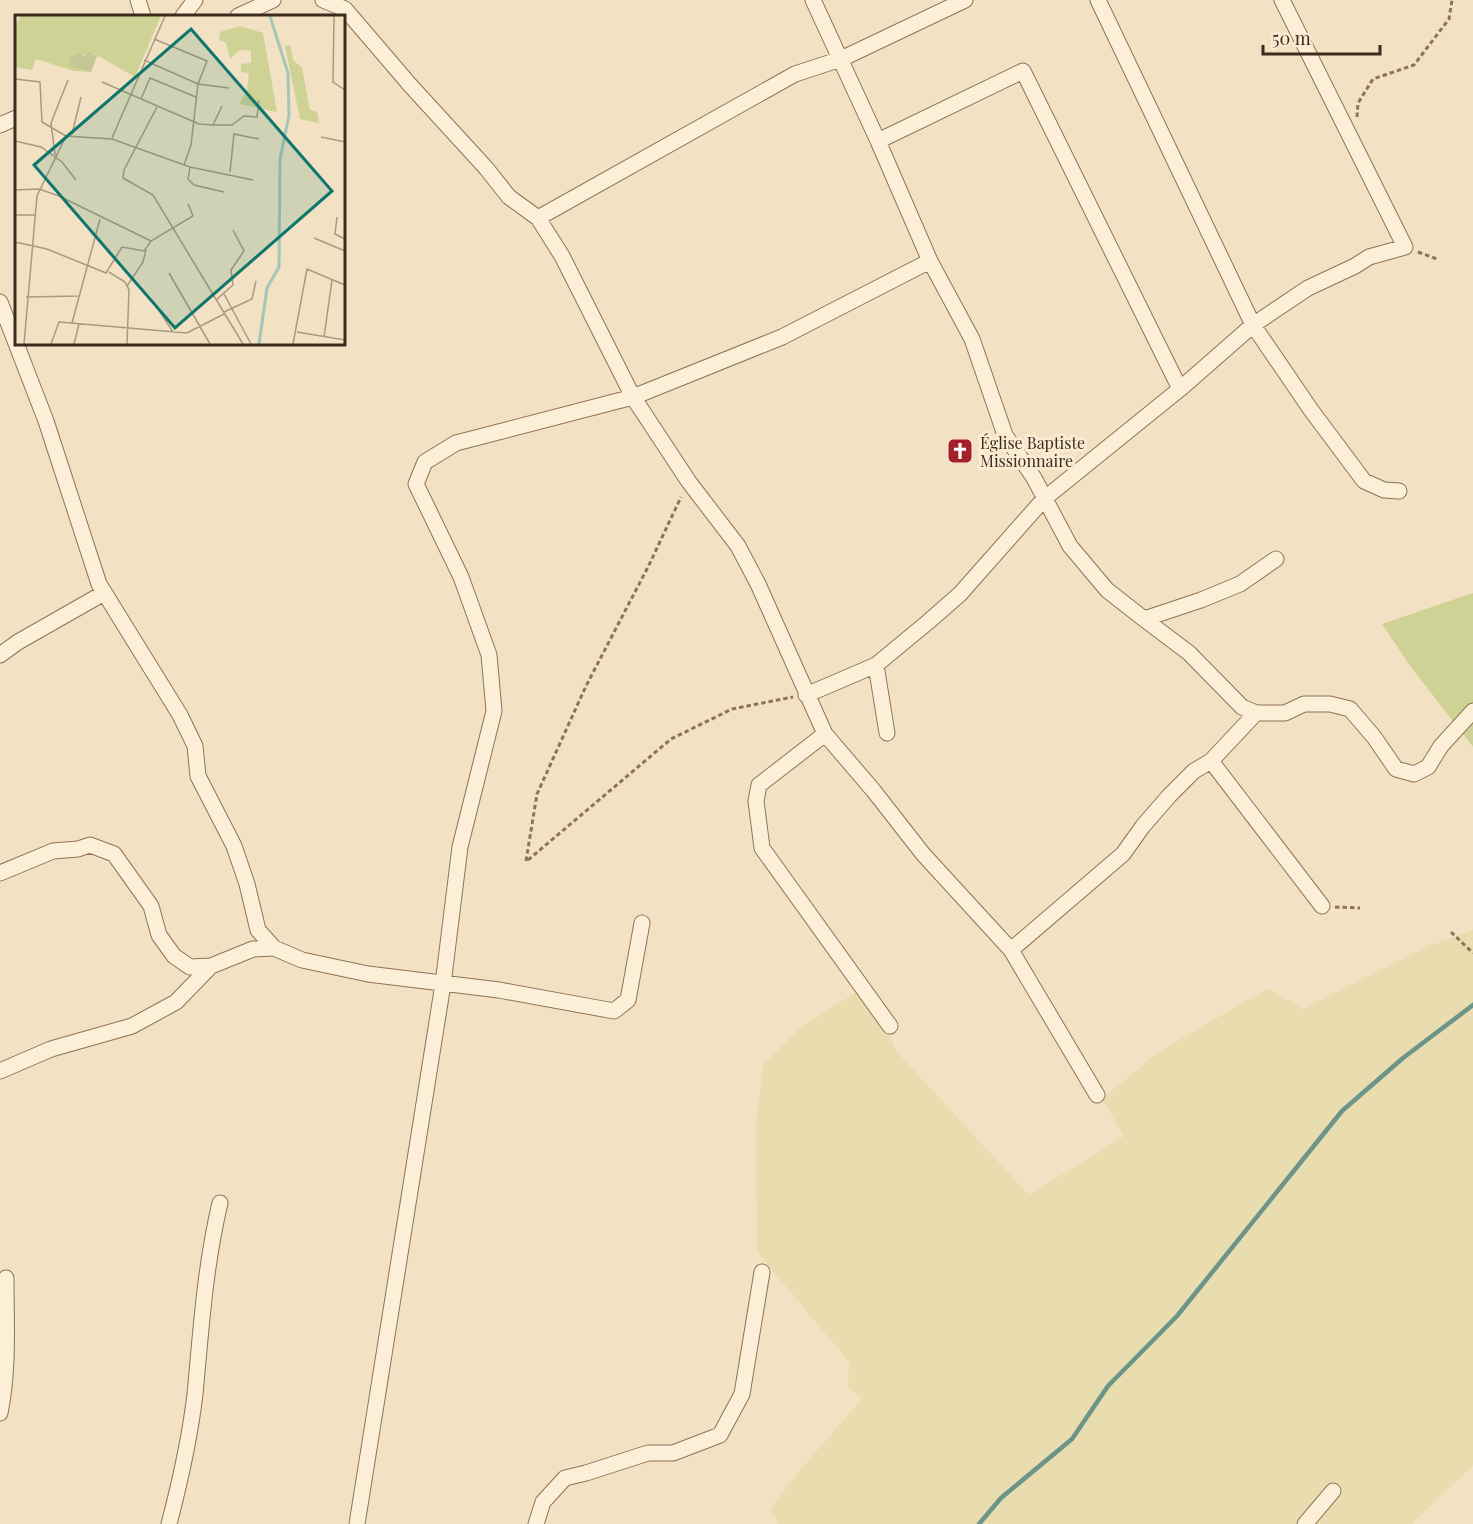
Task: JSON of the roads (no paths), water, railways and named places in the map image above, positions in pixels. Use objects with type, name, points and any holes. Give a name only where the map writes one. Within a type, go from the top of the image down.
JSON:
[{"type":"street","points":[[138,0],[143,15]]},
{"type":"street","points":[[184,15],[195,0]]},
{"type":"street","points":[[240,15],[273,0]]},
{"type":"street","points":[[323,0],[351,5],[410,85],[486,168],[509,197],[538,218],[562,256],[633,397],[689,482],[738,546],[758,584],[825,734],[923,854],[1011,950],[1097,1095]]},
{"type":"street","points":[[813,0],[841,58],[930,261],[972,339],[1005,435],[1034,478],[1070,546],[1107,590],[1189,653],[1242,707],[1256,713],[1285,712],[1304,704],[1330,704],[1350,709],[1396,769],[1414,774],[1428,767],[1441,746],[1473,711]]},
{"type":"street","points":[[538,218],[795,74],[841,58],[965,0]]},
{"type":"street","points":[[1098,0],[1253,326],[1364,481],[1384,490],[1399,491]]},
{"type":"street","points":[[806,694],[876,665],[960,594],[1044,499],[1180,389],[1253,326],[1308,288],[1369,257],[1405,247],[1282,0]]},
{"type":"street","points":[[878,141],[1023,71],[1180,389]]},
{"type":"street","points":[[0,125],[15,118]]},
{"type":"street","points":[[357,1524],[443,984],[460,847],[494,711],[489,655],[461,577],[416,484],[424,462],[456,443],[633,397],[782,337],[930,261]]},
{"type":"street","points":[[0,302],[15,341]]},
{"type":"street","points":[[17,345],[46,421],[104,593],[185,725],[195,746],[198,776],[234,846],[247,884],[258,930],[274,948],[302,960],[368,974],[499,990],[614,1011],[628,1000],[642,924]]},
{"type":"street","points":[[1144,620],[1240,584],[1276,559]]},
{"type":"street","points":[[0,655],[18,642],[104,593]]},
{"type":"street","points":[[876,665],[887,733]]},
{"type":"street","points":[[1011,950],[1123,854],[1169,796],[1194,771],[1211,761],[1256,713]]},
{"type":"street","points":[[825,734],[759,785],[756,801],[762,848],[890,1026]]},
{"type":"street","points":[[1211,761],[1322,906]]},
{"type":"street","points":[[0,873],[53,851],[78,849],[90,845],[101,848],[114,854],[151,906],[159,935],[174,956],[190,967],[211,966],[253,949],[274,948]]},
{"type":"street","points":[[0,1071],[51,1049],[132,1026],[176,1002],[211,966]]},
{"type":"street","points":[[169,1524],[194,1395],[211,1241],[220,1203]]},
{"type":"street","points":[[536,1524],[543,1502],[565,1478],[648,1453],[673,1453],[720,1435],[742,1394],[762,1272]]},
{"type":"street","points":[[0,1413],[4,1394],[6,1278]]},
{"type":"street","points":[[1305,1524],[1333,1491]]},
{"type":"waterway","points":[[979,1524],[1001,1498],[1072,1439],[1108,1386],[1177,1316],[1342,1111],[1403,1058],[1473,1005]]},
{"type":"place","name":"Église Baptiste Missionnaire","points":[[960,451]]}]
